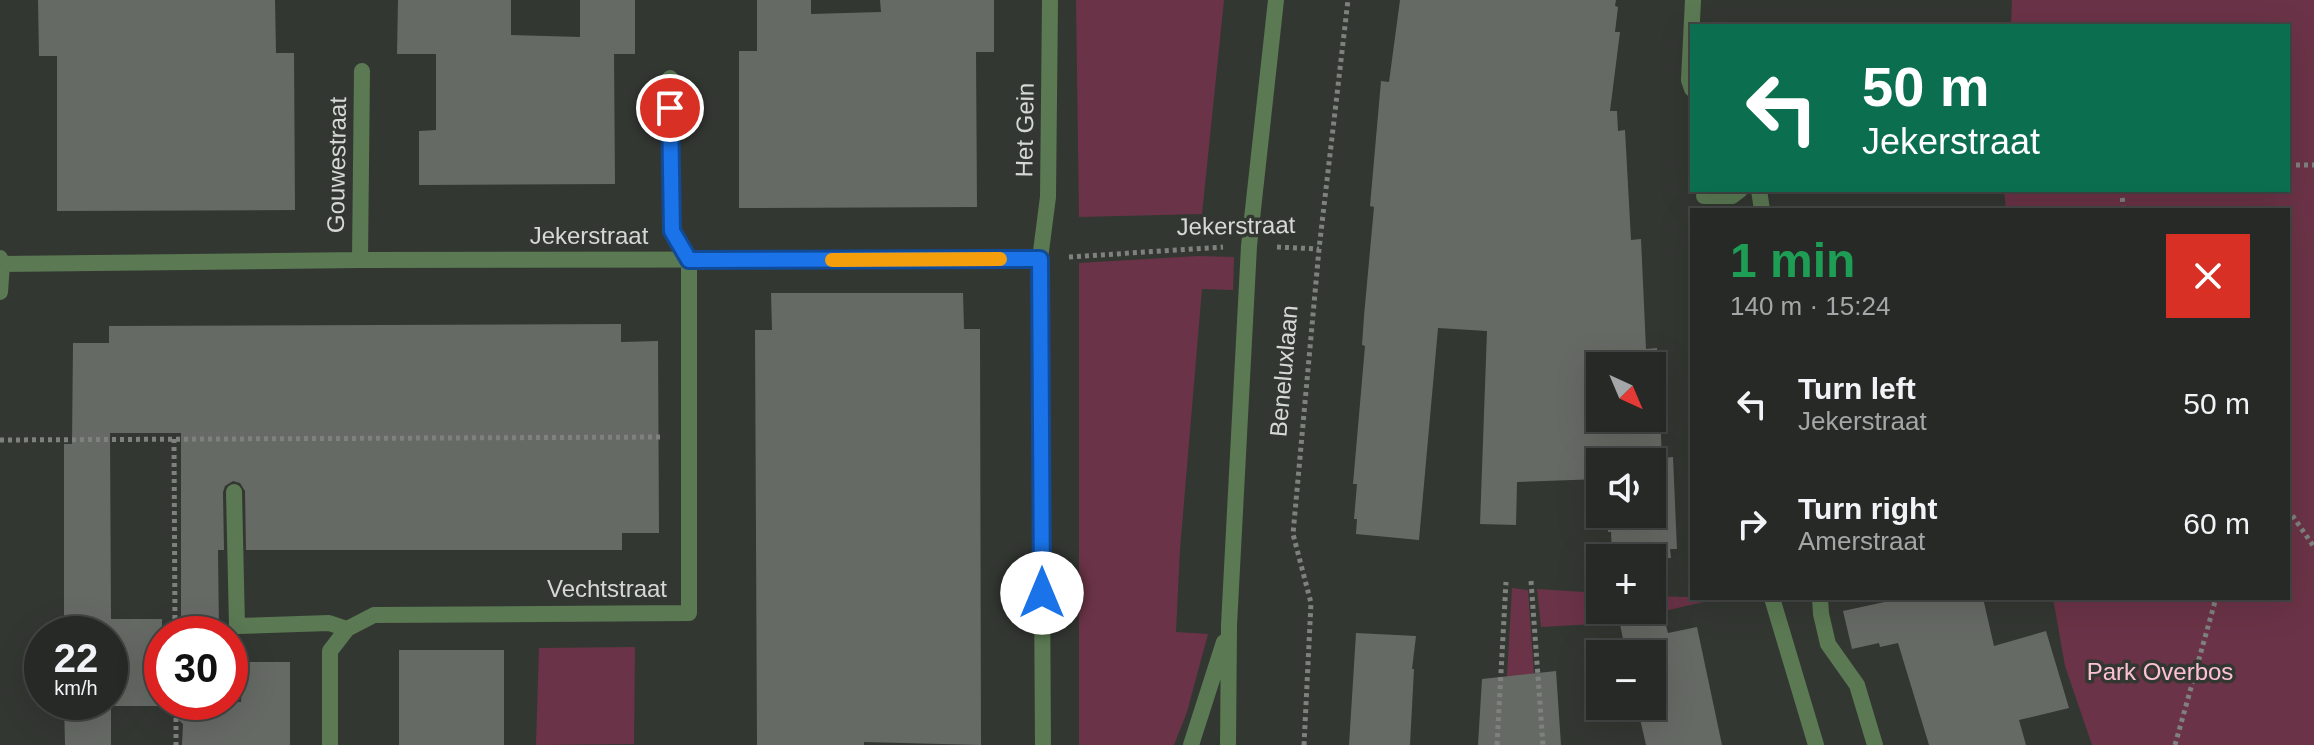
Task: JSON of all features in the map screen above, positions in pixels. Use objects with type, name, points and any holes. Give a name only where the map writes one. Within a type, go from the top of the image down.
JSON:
[{"type":"street","name":"Het Gein","points":[[1040,259],[1048,197],[1050,0]]},
{"type":"street","name":"Beneluxlaan","points":[[1228,745],[1229,625],[1249,246],[1276,0]]},
{"type":"street","points":[[1692,24],[1693,0]]},
{"type":"street","points":[[1690,60],[1690,83]]},
{"type":"street","name":"Gouwestraat","points":[[360,260],[362,71]]},
{"type":"street","points":[[670,78],[672,231],[689,260]]},
{"type":"street","points":[[1704,199],[1732,196],[1737,192]]},
{"type":"street","name":"Jekerstraat","points":[[1,261],[1040,259]]},
{"type":"street","points":[[1040,259],[1043,745]]},
{"type":"street","name":"Vechtstraat","points":[[347,629],[374,615],[689,613],[689,260]]},
{"type":"street","points":[[0,292],[1,261]]},
{"type":"street","points":[[234,492],[237,626],[329,623],[347,629],[330,651],[330,745]]},
{"type":"street","points":[[1773,600],[1816,745]]},
{"type":"street","points":[[1820,600],[1828,644],[1857,685],[1875,745]]},
{"type":"street","name":"Beneluxlaan","points":[[1191,745],[1229,625]]},
{"type":"path","name":"Beneluxlaan","points":[[1304,745],[1311,603],[1293,534],[1319,249],[1348,0]]},
{"type":"path","points":[[2290,165],[2314,165]]},
{"type":"path","name":"Jekerstraat","points":[[1040,259],[1249,246],[1319,249]]},
{"type":"path","points":[[0,440],[689,437]]},
{"type":"path","points":[[174,439],[175,616]]},
{"type":"path","points":[[2290,512],[2314,547]]},
{"type":"path","points":[[1531,581],[1543,745]]},
{"type":"path","points":[[1497,745],[1506,582]]},
{"type":"path","points":[[2175,745],[2215,600]]},
{"type":"path","points":[[176,720],[176,745]]},
{"type":"green space","points":[[1076,0],[1224,0],[1202,214],[1079,217]]},
{"type":"green space","name":"Park Overbos","points":[[2012,0],[2314,0],[2314,745],[2092,745],[2065,666],[2053,600],[2290,600],[2290,208],[2006,208],[2004,192],[2290,192],[2290,24],[2011,24]]},
{"type":"green space","points":[[1234,257],[1233,290],[1202,289],[1180,549],[1176,632],[1208,634],[1187,712],[1174,745],[1079,745],[1079,263]]},
{"type":"green space","points":[[1512,588],[1528,590],[1539,745],[1503,745]]},
{"type":"green space","points":[[1537,589],[1586,592],[1586,624],[1594,624],[1541,627]]},
{"type":"green space","points":[[1666,596],[1712,600],[1666,611]]},
{"type":"green space","points":[[635,647],[634,744],[536,745],[539,648]]},
{"type":"building","points":[[38,0],[275,0],[276,53],[294,53],[295,210],[57,211],[57,56],[39,56]]},
{"type":"building","points":[[398,0],[511,0],[511,35],[580,37],[580,0],[635,0],[635,54],[614,54],[615,184],[419,185],[419,131],[436,130],[436,54],[397,54]]},
{"type":"building","points":[[757,0],[811,0],[811,14],[881,12],[880,0],[994,0],[994,52],[976,52],[977,207],[739,208],[739,51],[757,51]]},
{"type":"building","points":[[1400,0],[1616,0],[1615,32],[1620,32],[1610,111],[1617,111],[1618,131],[1625,130],[1631,240],[1641,239],[1646,349],[1657,348],[1657,352],[1586,352],[1586,432],[1661,432],[1662,448],[1586,448],[1586,480],[1517,482],[1516,525],[1480,524],[1487,331],[1438,328],[1419,540],[1356,534],[1357,484],[1353,484],[1365,346],[1362,345],[1374,207],[1370,206],[1381,81],[1389,82]]},
{"type":"building","points":[[771,293],[963,293],[964,329],[980,329],[981,745],[864,742],[864,745],[757,745],[755,330],[772,330]]},
{"type":"building","points":[[621,324],[621,342],[658,341],[659,533],[622,533],[622,550],[246,550],[245,491],[240,483],[233,481],[225,486],[223,492],[224,550],[218,550],[219,616],[181,616],[181,433],[110,433],[111,616],[64,616],[64,444],[72,444],[73,343],[109,343],[109,326]]},
{"type":"building","points":[[1673,457],[1677,549],[1670,549],[1671,558],[1666,558],[1666,544],[1612,544],[1611,532],[1608,528],[1666,528],[1666,458]]},
{"type":"building","points":[[1894,600],[1983,600],[1994,646],[2046,631],[2069,708],[2019,720],[2026,745],[1929,745],[1898,643],[1880,647],[1879,643],[1852,649],[1843,611]]},
{"type":"building","points":[[128,619],[144,619],[144,706],[128,706]]},
{"type":"building","points":[[1620,624],[1666,624],[1668,633],[1697,627],[1722,745],[1646,745],[1640,720],[1666,720],[1666,640],[1623,640]]},
{"type":"building","points":[[1356,633],[1416,636],[1410,745],[1349,745]]},
{"type":"building","points":[[399,650],[504,650],[504,745],[399,745]]},
{"type":"building","points":[[248,662],[290,662],[290,745],[182,745],[183,724],[179,720],[248,720]]},
{"type":"building","points":[[1556,671],[1561,745],[1478,745],[1482,679]]},
{"type":"building","points":[[64,720],[111,720],[111,745],[65,745]]},
{"type":"slow traffic","points":[[832,260],[1000,259]]},
{"type":"route","points":[[670,108],[672,231],[689,260],[1040,259],[1042,593]]}]
